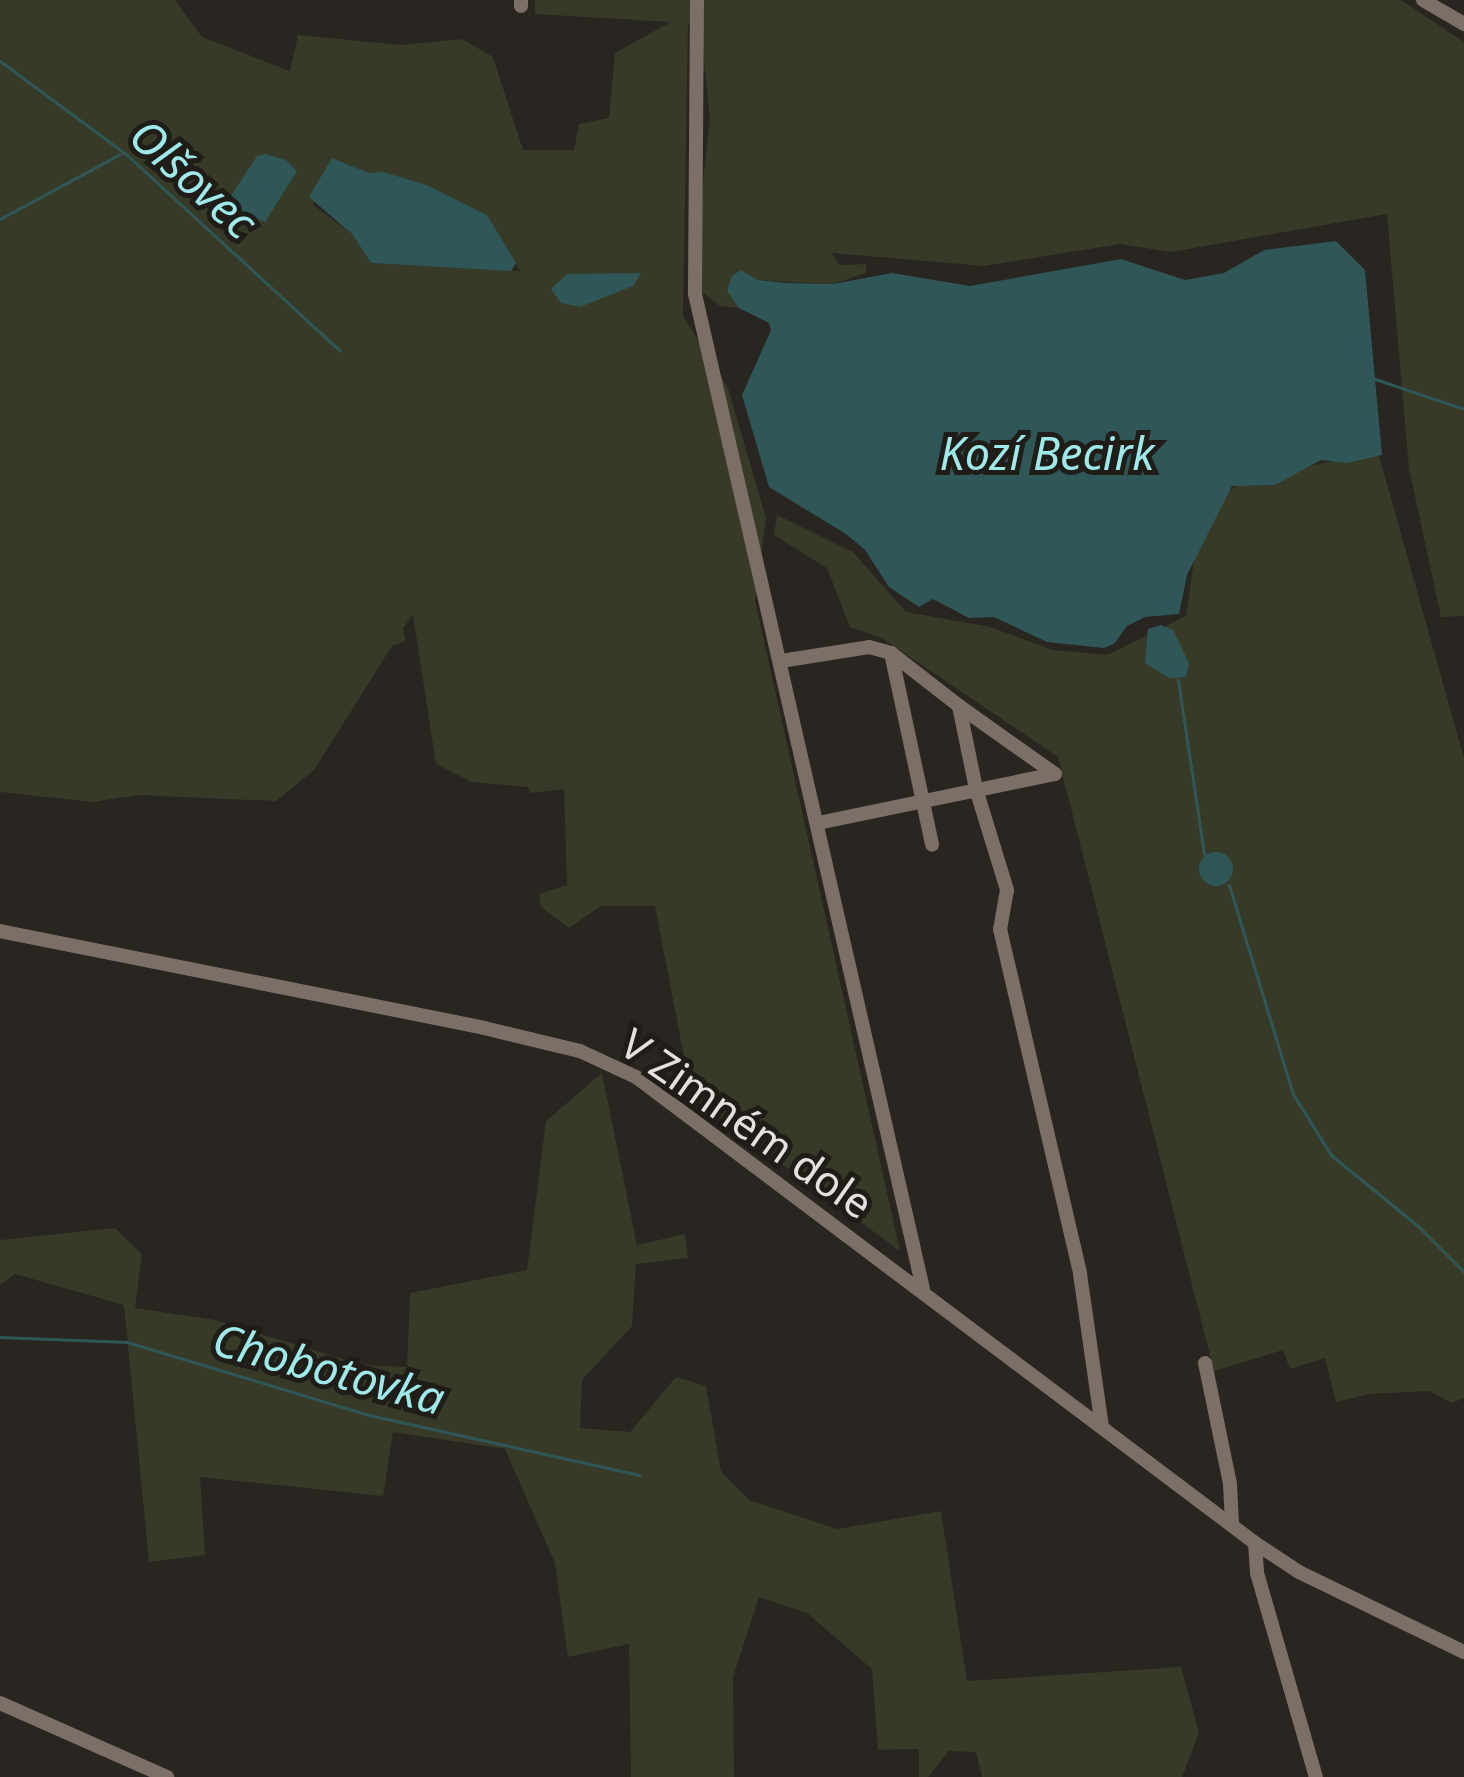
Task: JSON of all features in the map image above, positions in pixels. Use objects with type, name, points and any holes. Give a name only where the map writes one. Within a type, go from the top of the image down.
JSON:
[{"type":"street","points":[[697,0],[694,294],[923,1289]]},
{"type":"street","points":[[1423,0],[1464,24]]},
{"type":"street","points":[[782,661],[869,647],[891,652],[1055,774],[818,823]]},
{"type":"street","points":[[891,652],[932,845]]},
{"type":"street","points":[[959,706],[976,789],[1007,890],[1000,929],[1080,1274],[1102,1427]]},
{"type":"street","name":"V Zimném dole","points":[[0,932],[580,1051],[636,1077],[696,1117],[1256,1543],[1299,1572],[1464,1652]]},
{"type":"street","points":[[1205,1363],[1230,1484],[1232,1524]]},
{"type":"street","points":[[1256,1543],[1257,1573],[1316,1777]]},
{"type":"street","points":[[0,1702],[166,1777]]},
{"type":"green space","points":[[0,0],[175,0],[202,37],[290,71],[298,35],[401,45],[462,39],[493,57],[523,150],[574,150],[579,124],[609,118],[615,53],[671,22],[535,14],[535,0],[1401,0],[1464,42],[1464,616],[1441,617],[1409,469],[1387,214],[1171,252],[1120,244],[984,266],[832,253],[839,265],[866,264],[866,273],[833,284],[758,280],[741,270],[727,291],[739,308],[720,306],[698,289],[699,218],[710,119],[700,23],[688,23],[683,316],[728,388],[766,518],[755,600],[900,1251],[692,1098],[655,906],[601,906],[569,928],[541,907],[539,894],[567,885],[564,789],[530,793],[528,787],[472,782],[436,764],[413,615],[403,628],[406,641],[392,646],[314,770],[276,801],[138,795],[92,802],[0,792]],"holes":[[[332,158],[369,173],[427,185],[487,215],[520,271],[371,263],[352,234],[313,205]]]},
{"type":"green space","points":[[1378,452],[1464,758],[1464,1398],[1452,1403],[1429,1391],[1369,1394],[1336,1402],[1325,1358],[1290,1369],[1283,1350],[1214,1371],[1058,757],[882,638],[850,627],[827,568],[774,535],[777,515],[853,552],[906,612],[990,627],[1053,650],[1107,655],[1186,616],[1197,539],[1219,499],[1246,479]]},
{"type":"green space","points":[[602,1073],[637,1245],[685,1234],[688,1258],[636,1264],[632,1326],[582,1380],[580,1428],[630,1432],[676,1377],[706,1386],[721,1471],[749,1500],[837,1529],[941,1511],[967,1681],[1181,1667],[1199,1733],[1182,1777],[982,1777],[976,1752],[949,1751],[928,1777],[919,1777],[919,1749],[878,1750],[872,1669],[807,1613],[759,1597],[733,1677],[734,1777],[631,1777],[629,1644],[568,1657],[555,1563],[505,1449],[393,1432],[383,1496],[200,1477],[205,1555],[149,1562],[124,1305],[15,1274],[0,1285],[0,1240],[115,1228],[142,1254],[135,1308],[215,1320],[362,1365],[407,1367],[410,1293],[527,1270],[546,1121]]},
{"type":"water","points":[[257,156],[286,160],[297,171],[265,222],[237,213],[231,196]]},
{"type":"water","points":[[332,158],[369,173],[383,172],[427,185],[487,215],[516,263],[511,271],[371,263],[352,234],[309,197]]},
{"type":"water","name":"Kozí Becirk","points":[[1336,241],[1365,270],[1382,455],[1347,463],[1321,460],[1275,485],[1232,486],[1187,575],[1179,614],[1145,617],[1127,626],[1114,644],[1104,648],[1047,642],[994,617],[969,618],[933,599],[919,607],[889,587],[865,550],[846,534],[769,487],[742,395],[771,330],[769,323],[739,308],[727,291],[732,276],[741,270],[758,280],[787,283],[833,284],[892,273],[970,286],[1121,259],[1185,280],[1224,273],[1264,250]]},
{"type":"water","points":[[641,273],[633,286],[580,307],[561,303],[551,289],[567,274]]},
{"type":"water","points":[[1161,625],[1173,630],[1189,663],[1186,677],[1169,678],[1145,663],[1148,629]]},
{"type":"water","points":[[1216,852],[1228,857],[1233,869],[1228,881],[1216,886],[1204,881],[1199,869],[1204,857]]},
{"type":"waterway","name":"Olšovec","points":[[0,61],[127,155],[340,351]]},
{"type":"waterway","points":[[0,219],[120,154]]},
{"type":"waterway","points":[[1375,379],[1464,409]]},
{"type":"waterway","points":[[1178,680],[1204,854]]},
{"type":"waterway","points":[[1229,885],[1293,1094],[1331,1155],[1418,1226],[1464,1272]]},
{"type":"waterway","name":"Chobotovka","points":[[0,1337],[127,1342],[369,1415],[639,1475]]}]
